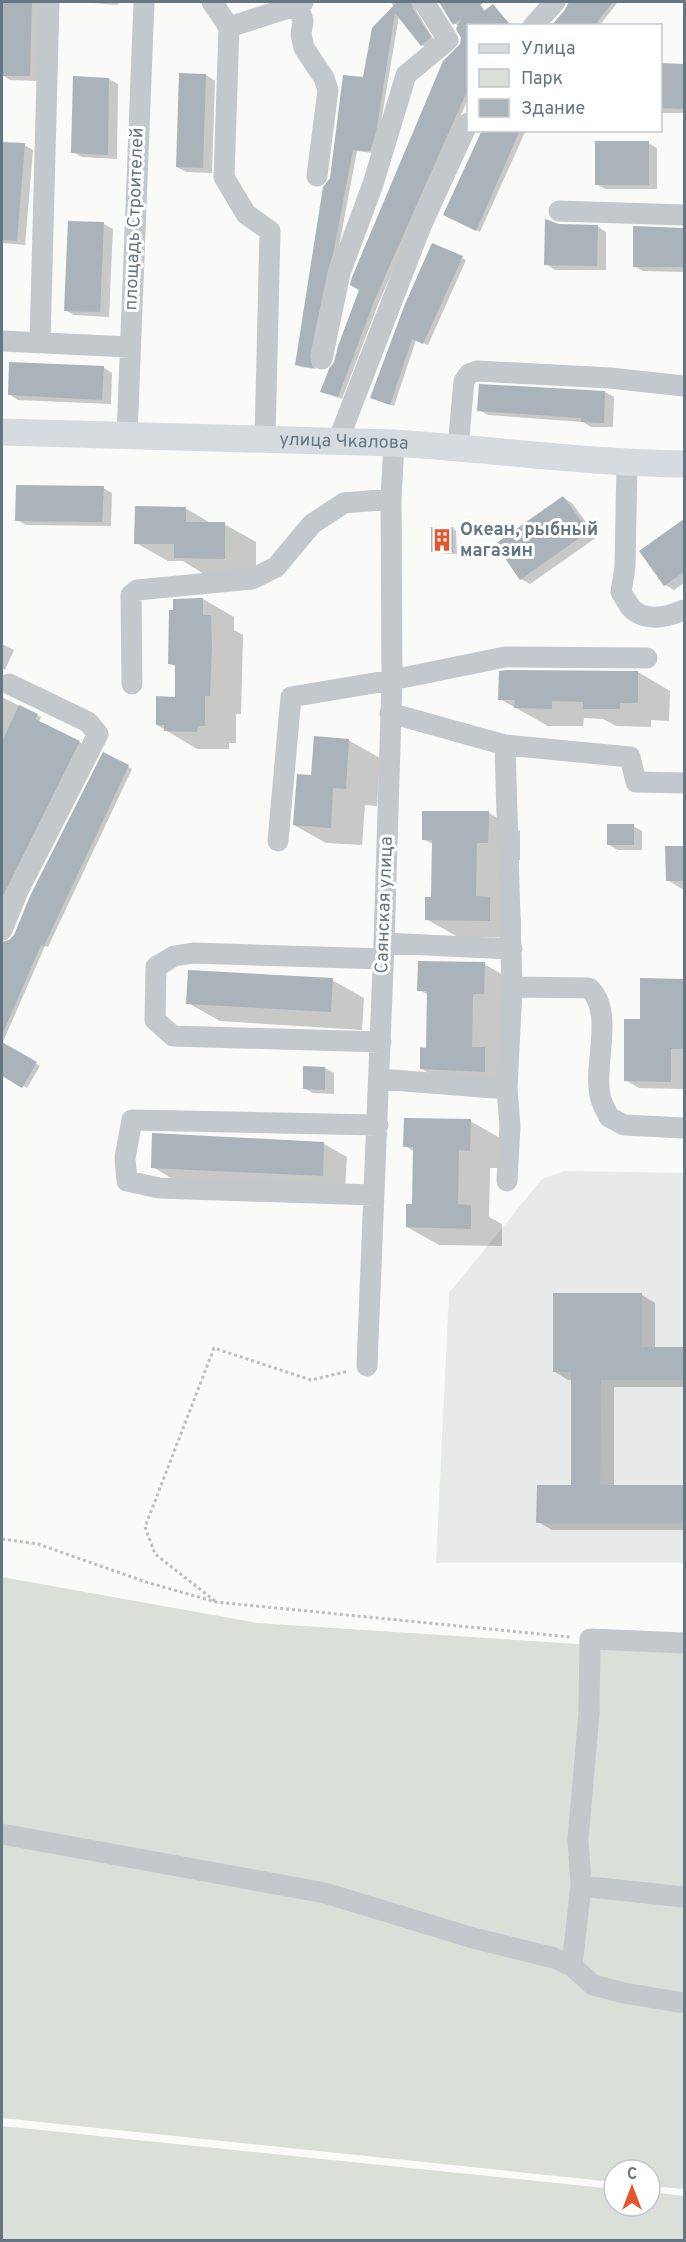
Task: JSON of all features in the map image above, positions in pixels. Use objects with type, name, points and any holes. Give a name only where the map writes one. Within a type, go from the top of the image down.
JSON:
[{"type":"main road","name":"улица Чкалова","points":[[2,432],[338,441],[458,447],[627,463],[684,464]]},
{"type":"street","points":[[40,343],[49,2]]},
{"type":"street","name":"площадь Строителей","points":[[127,436],[144,2]]},
{"type":"street","points":[[212,2],[229,27],[224,177],[246,214],[270,231],[266,439]]},
{"type":"street","points":[[322,359],[340,273],[373,184],[406,75],[448,40],[424,2]]},
{"type":"street","points":[[535,24],[554,2]]},
{"type":"street","points":[[229,27],[301,3],[303,21],[301,34],[304,48],[324,78],[328,90],[317,176]]},
{"type":"street","points":[[338,441],[421,226],[467,125]]},
{"type":"street","points":[[559,211],[684,215]]},
{"type":"street","points":[[2,341],[129,347]]},
{"type":"street","points":[[458,447],[464,381],[469,374],[477,371],[610,378],[684,386]]},
{"type":"street","name":"Саянская улица","points":[[367,1366],[380,1078],[392,680],[391,499],[394,444]]},
{"type":"street","points":[[627,463],[626,567],[621,592],[634,612],[650,617],[673,615],[684,610]]},
{"type":"street","points":[[132,684],[131,595],[138,590],[252,579],[276,567],[312,524],[344,503],[391,499]]},
{"type":"street","points":[[278,842],[291,697],[392,680],[505,657],[647,658]]},
{"type":"street","points":[[2,930],[18,891],[98,734],[88,722],[4,688]]},
{"type":"street","points":[[390,713],[505,745],[630,757],[636,782],[684,783]]},
{"type":"street","points":[[505,745],[512,949],[507,1089],[510,1126],[507,1181]]},
{"type":"street","points":[[381,1041],[173,1036],[155,1020],[156,967],[174,956],[193,953],[512,949]]},
{"type":"street","points":[[512,987],[589,988],[598,998],[601,1014],[600,1095],[609,1118],[624,1125],[684,1128]]},
{"type":"street","points":[[380,1078],[507,1089]]},
{"type":"street","points":[[373,1195],[159,1188],[128,1181],[125,1158],[132,1120],[378,1125]]},
{"type":"street","points":[[572,1966],[581,1886],[578,1839],[589,1713],[590,1639],[684,1643]]},
{"type":"street","points":[[2,1834],[325,1893],[473,1938],[554,1958],[572,1966],[593,1985],[624,1993],[684,2003]]},
{"type":"street","points":[[581,1886],[684,1897]]},
{"type":"path","points":[[216,1602],[156,1554],[145,1527],[214,1348],[311,1380],[367,1366]]},
{"type":"path","points":[[2,1539],[38,1544],[147,1582],[216,1602],[590,1639]]},
{"type":"shaded area","points":[[564,1171],[684,1173],[684,1563],[436,1563],[449,1293],[542,1179]]},
{"type":"green space","points":[[2,1577],[257,1623],[684,1651],[684,2189],[662,2187],[662,2158],[602,2158],[602,2181],[2,2118]]},
{"type":"green space","points":[[2,2126],[602,2188],[602,2218],[662,2218],[662,2193],[684,2196],[684,2240],[2,2240]]},
{"type":"building","points":[[2,2],[32,2],[30,76],[2,76]]},
{"type":"building","points":[[397,2],[411,2],[431,37],[421,46],[395,13],[376,132],[370,151],[353,150],[310,356],[313,368],[295,365],[323,187],[330,178],[343,75],[363,77],[372,28]]},
{"type":"building","points":[[439,2],[484,2],[480,5],[484,11],[493,4],[509,24],[467,24],[467,91],[375,299],[338,397],[320,392],[334,362],[359,290],[350,285],[352,277],[443,61],[460,44],[461,38],[456,29],[461,19],[453,25]]},
{"type":"building","points":[[569,2],[613,2],[596,24],[553,24]]},
{"type":"building","points":[[662,63],[684,64],[684,109],[662,108]]},
{"type":"building","points":[[179,73],[206,74],[203,168],[176,167]]},
{"type":"building","points":[[73,76],[109,78],[108,155],[71,153]]},
{"type":"building","points":[[481,132],[519,132],[476,231],[443,215]]},
{"type":"building","points":[[595,141],[649,141],[649,185],[595,185]]},
{"type":"building","points":[[2,142],[25,143],[17,241],[2,240]]},
{"type":"building","points":[[545,219],[559,224],[598,225],[597,266],[544,265]]},
{"type":"building","points":[[68,221],[104,222],[100,312],[64,311]]},
{"type":"building","points":[[633,226],[684,228],[684,267],[633,267]]},
{"type":"building","points":[[432,243],[463,256],[423,344],[412,339],[390,405],[370,398],[405,304]]},
{"type":"building","points":[[9,362],[104,366],[102,400],[8,395]]},
{"type":"building","points":[[479,384],[605,391],[604,423],[581,422],[581,418],[477,411]]},
{"type":"building","points":[[16,485],[104,486],[102,522],[15,521]]},
{"type":"building","points":[[563,496],[589,531],[520,580],[495,544]]},
{"type":"building","points":[[135,506],[186,507],[186,522],[225,522],[225,559],[174,558],[174,544],[134,544]]},
{"type":"building","points":[[684,519],[684,572],[664,586],[639,551]]},
{"type":"building","name":"Океан, рыбный магазин","points":[[431,527],[453,527],[453,552],[431,552]]},
{"type":"building","points":[[203,598],[203,615],[211,615],[212,647],[210,696],[205,696],[205,726],[198,726],[197,732],[164,731],[164,725],[156,725],[156,696],[175,697],[175,665],[168,664],[169,610],[173,610],[173,599]]},
{"type":"building","points":[[499,671],[638,671],[638,703],[620,703],[620,709],[583,709],[583,702],[552,701],[552,709],[514,708],[515,700],[498,700]]},
{"type":"building","points":[[19,705],[38,714],[35,719],[80,741],[2,898],[2,742]]},
{"type":"building","points":[[314,736],[349,739],[346,789],[333,788],[331,828],[293,825],[297,774],[311,775]]},
{"type":"building","points":[[103,752],[129,765],[44,946],[41,945],[2,1035],[2,942],[14,935],[30,896]]},
{"type":"building","points":[[422,811],[489,811],[488,843],[477,843],[476,896],[490,897],[490,921],[425,920],[425,897],[431,897],[432,840],[422,840]]},
{"type":"building","points":[[607,824],[634,824],[634,845],[607,845]]},
{"type":"building","points":[[665,846],[684,846],[684,881],[666,881]]},
{"type":"building","points":[[418,961],[485,962],[484,994],[473,994],[472,1047],[485,1047],[485,1072],[420,1069],[420,1047],[426,1048],[427,991],[417,991]]},
{"type":"building","points":[[188,970],[333,978],[331,1012],[186,1004]]},
{"type":"building","points":[[640,978],[684,979],[684,1049],[671,1049],[671,1082],[624,1081],[624,1019],[640,1019]]},
{"type":"building","points":[[2,1042],[37,1062],[22,1088],[2,1076]]},
{"type":"building","points":[[303,1066],[325,1067],[325,1090],[303,1089]]},
{"type":"building","points":[[404,1118],[471,1119],[470,1151],[459,1150],[458,1204],[471,1205],[471,1229],[406,1227],[406,1204],[412,1204],[413,1147],[403,1147]]},
{"type":"building","points":[[152,1133],[324,1142],[323,1176],[151,1168]]},
{"type":"building","points":[[553,1293],[642,1293],[642,1347],[684,1347],[684,1380],[601,1380],[600,1485],[684,1485],[684,1523],[536,1523],[537,1485],[571,1485],[571,1372],[553,1372]]},
{"type":"place","name":"Океан, рыбный магазин","points":[[442,540]]}]
